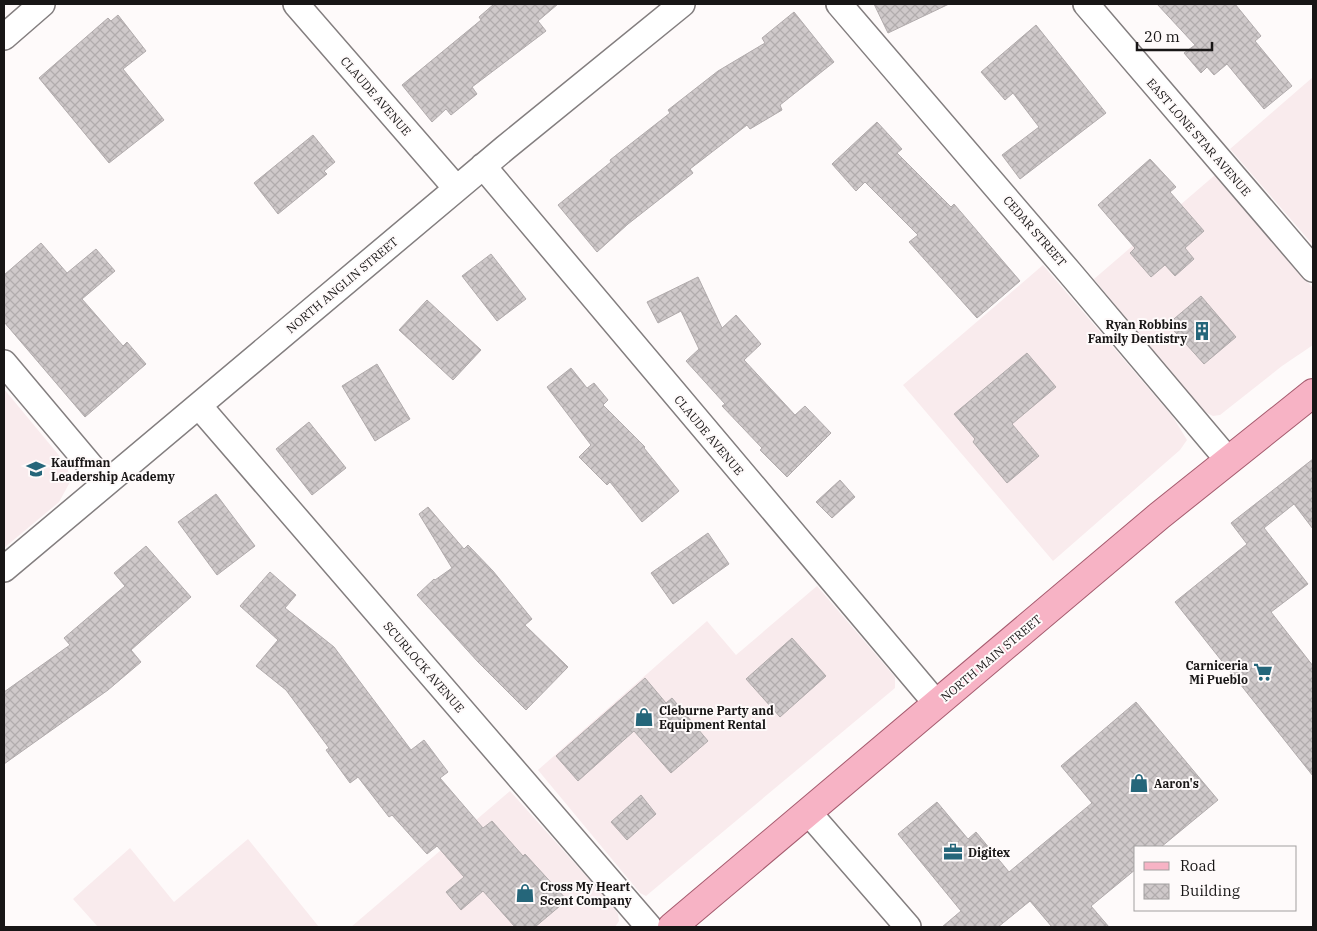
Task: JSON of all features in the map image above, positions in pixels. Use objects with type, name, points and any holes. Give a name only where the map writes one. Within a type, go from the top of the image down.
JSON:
[{"type":"main road","name":"NORTH MAIN STREET","points":[[672,927],[936,703],[1228,460],[1313,393]]},
{"type":"street","points":[[4,37],[42,4]]},
{"type":"street","name":"CLAUDE AVENUE","points":[[296,4],[456,188]]},
{"type":"street","name":"NORTH ANGLIN STREET","points":[[4,569],[456,188],[682,4]]},
{"type":"street","name":"CEDAR STREET","points":[[839,4],[1070,272],[1228,460]]},
{"type":"street","name":"EAST LONE STAR AVENUE","points":[[1086,4],[1313,269]]},
{"type":"street","name":"CLAUDE AVENUE","points":[[483,166],[936,703]]},
{"type":"street","points":[[4,363],[105,483]]},
{"type":"street","name":"SCURLOCK AVENUE","points":[[199,406],[649,927]]},
{"type":"street","points":[[808,812],[908,927]]},
{"type":"shaded area","points":[[1313,77],[1313,245],[1230,149]]},
{"type":"shaded area","points":[[1215,175],[1313,288],[1313,345],[1282,366],[1220,415],[1213,416],[1205,412],[1094,279]]},
{"type":"shaded area","points":[[1043,265],[1173,417],[1187,440],[1180,450],[1053,561],[903,385]]},
{"type":"shaded area","name":"Kauffman Leadership Academy","points":[[4,389],[67,465],[70,482],[59,502],[4,548]]},
{"type":"shaded area","points":[[817,586],[895,677],[895,688],[646,896],[640,893],[538,770],[707,621],[736,655]]},
{"type":"shaded area","points":[[510,791],[612,905],[618,914],[619,921],[615,927],[351,927]]},
{"type":"shaded area","points":[[248,839],[319,927],[98,927],[73,899],[130,848],[174,902]]},
{"type":"building","points":[[494,4],[558,4],[538,21],[546,31],[472,87],[477,94],[451,115],[446,109],[432,122],[402,85],[481,20],[479,17]]},
{"type":"building","points":[[874,4],[949,4],[888,33]]},
{"type":"building","points":[[1157,4],[1235,4],[1261,36],[1255,41],[1292,86],[1264,109],[1227,64],[1214,75],[1207,67],[1201,73],[1184,53],[1195,45]]},
{"type":"building","points":[[794,12],[834,62],[780,105],[782,110],[750,129],[747,125],[690,169],[693,173],[628,224],[597,252],[558,205],[611,162],[610,160],[670,113],[668,110],[718,71],[765,43],[762,38]]},
{"type":"building","points":[[118,15],[146,51],[123,69],[164,120],[109,163],[39,78],[108,18],[111,21]]},
{"type":"building","points":[[1036,25],[1106,113],[1020,179],[1002,155],[1039,127],[1013,93],[1005,100],[981,72]]},
{"type":"building","points":[[877,122],[902,149],[897,153],[951,207],[954,204],[1020,281],[977,318],[909,242],[918,235],[865,182],[856,191],[832,164]]},
{"type":"building","points":[[313,135],[335,162],[324,171],[327,174],[278,214],[254,183]]},
{"type":"building","points":[[1150,159],[1176,187],[1170,192],[1204,231],[1185,248],[1194,259],[1175,276],[1165,265],[1151,277],[1130,253],[1135,248],[1098,205]]},
{"type":"building","points":[[41,243],[67,273],[96,249],[115,271],[82,299],[123,346],[127,342],[146,364],[85,417],[4,322],[4,275]]},
{"type":"building","points":[[491,254],[526,299],[497,321],[462,276]]},
{"type":"building","points":[[698,277],[722,328],[736,315],[761,344],[744,360],[795,415],[805,406],[831,433],[787,477],[760,450],[762,448],[722,406],[725,404],[686,361],[699,349],[681,311],[658,323],[647,302]]},
{"type":"building","name":"Ryan Robbins Family Dentistry","points":[[1201,296],[1236,337],[1204,364],[1168,324]]},
{"type":"building","points":[[427,300],[481,350],[453,380],[399,330]]},
{"type":"building","points":[[1027,353],[1056,387],[1012,424],[1039,456],[1007,483],[973,442],[975,439],[954,414]]},
{"type":"building","points":[[377,364],[410,419],[375,441],[342,386]]},
{"type":"building","points":[[571,368],[587,388],[594,383],[608,400],[603,405],[645,447],[679,491],[642,522],[610,482],[607,485],[579,457],[591,445],[547,387]]},
{"type":"building","points":[[309,422],[346,468],[312,495],[276,449]]},
{"type":"building","name":"Carniceria Mi Pueblo","points":[[1313,459],[1313,529],[1294,504],[1264,528],[1308,584],[1271,612],[1313,666],[1313,776],[1175,602],[1247,544],[1231,523]]},
{"type":"building","points":[[840,480],[855,497],[832,518],[816,502]]},
{"type":"building","points":[[216,494],[255,546],[217,575],[178,522]]},
{"type":"building","points":[[428,507],[464,549],[468,545],[493,571],[532,619],[525,625],[568,667],[526,710],[478,662],[417,595],[434,579],[452,568],[419,514]]},
{"type":"building","points":[[708,533],[729,564],[673,604],[651,573]]},
{"type":"building","points":[[146,546],[191,597],[131,650],[141,662],[108,690],[4,764],[4,692],[70,645],[64,638],[125,586],[114,573]]},
{"type":"building","points":[[270,572],[296,595],[285,608],[334,647],[411,750],[424,740],[448,772],[440,778],[483,828],[492,821],[523,856],[525,854],[567,900],[535,927],[515,927],[483,891],[461,910],[446,892],[464,877],[437,846],[427,854],[392,815],[389,817],[358,777],[350,783],[326,750],[329,748],[286,690],[256,666],[278,640],[240,606]]},
{"type":"building","points":[[792,638],[826,676],[780,717],[746,679]]},
{"type":"building","name":"Cleburne Party and Equipment Rental","points":[[645,678],[666,703],[672,698],[708,741],[671,773],[634,731],[578,781],[556,756]]},
{"type":"building","points":[[1136,702],[1218,800],[1162,846],[1134,846],[1134,871],[1091,906],[1109,927],[1052,927],[1030,901],[998,927],[942,927],[961,911],[898,834],[937,802],[968,839],[976,832],[1009,872],[1092,803],[1061,766]]},
{"type":"building","points":[[641,795],[656,814],[627,840],[611,822]]},
{"type":"place","name":"Ryan Robbins Family Dentistry","points":[[1202,331]]},
{"type":"place","name":"Kauffman Leadership Academy","points":[[36,469]]},
{"type":"place","name":"Carniceria Mi Pueblo","points":[[1263,672]]},
{"type":"place","name":"Cleburne Party and Equipment Rental","points":[[644,717]]},
{"type":"place","name":"Aaron's","points":[[1139,783]]},
{"type":"place","name":"Digitex","points":[[953,852]]},
{"type":"place","name":"Cross My Heart Scent Company","points":[[525,893]]}]
